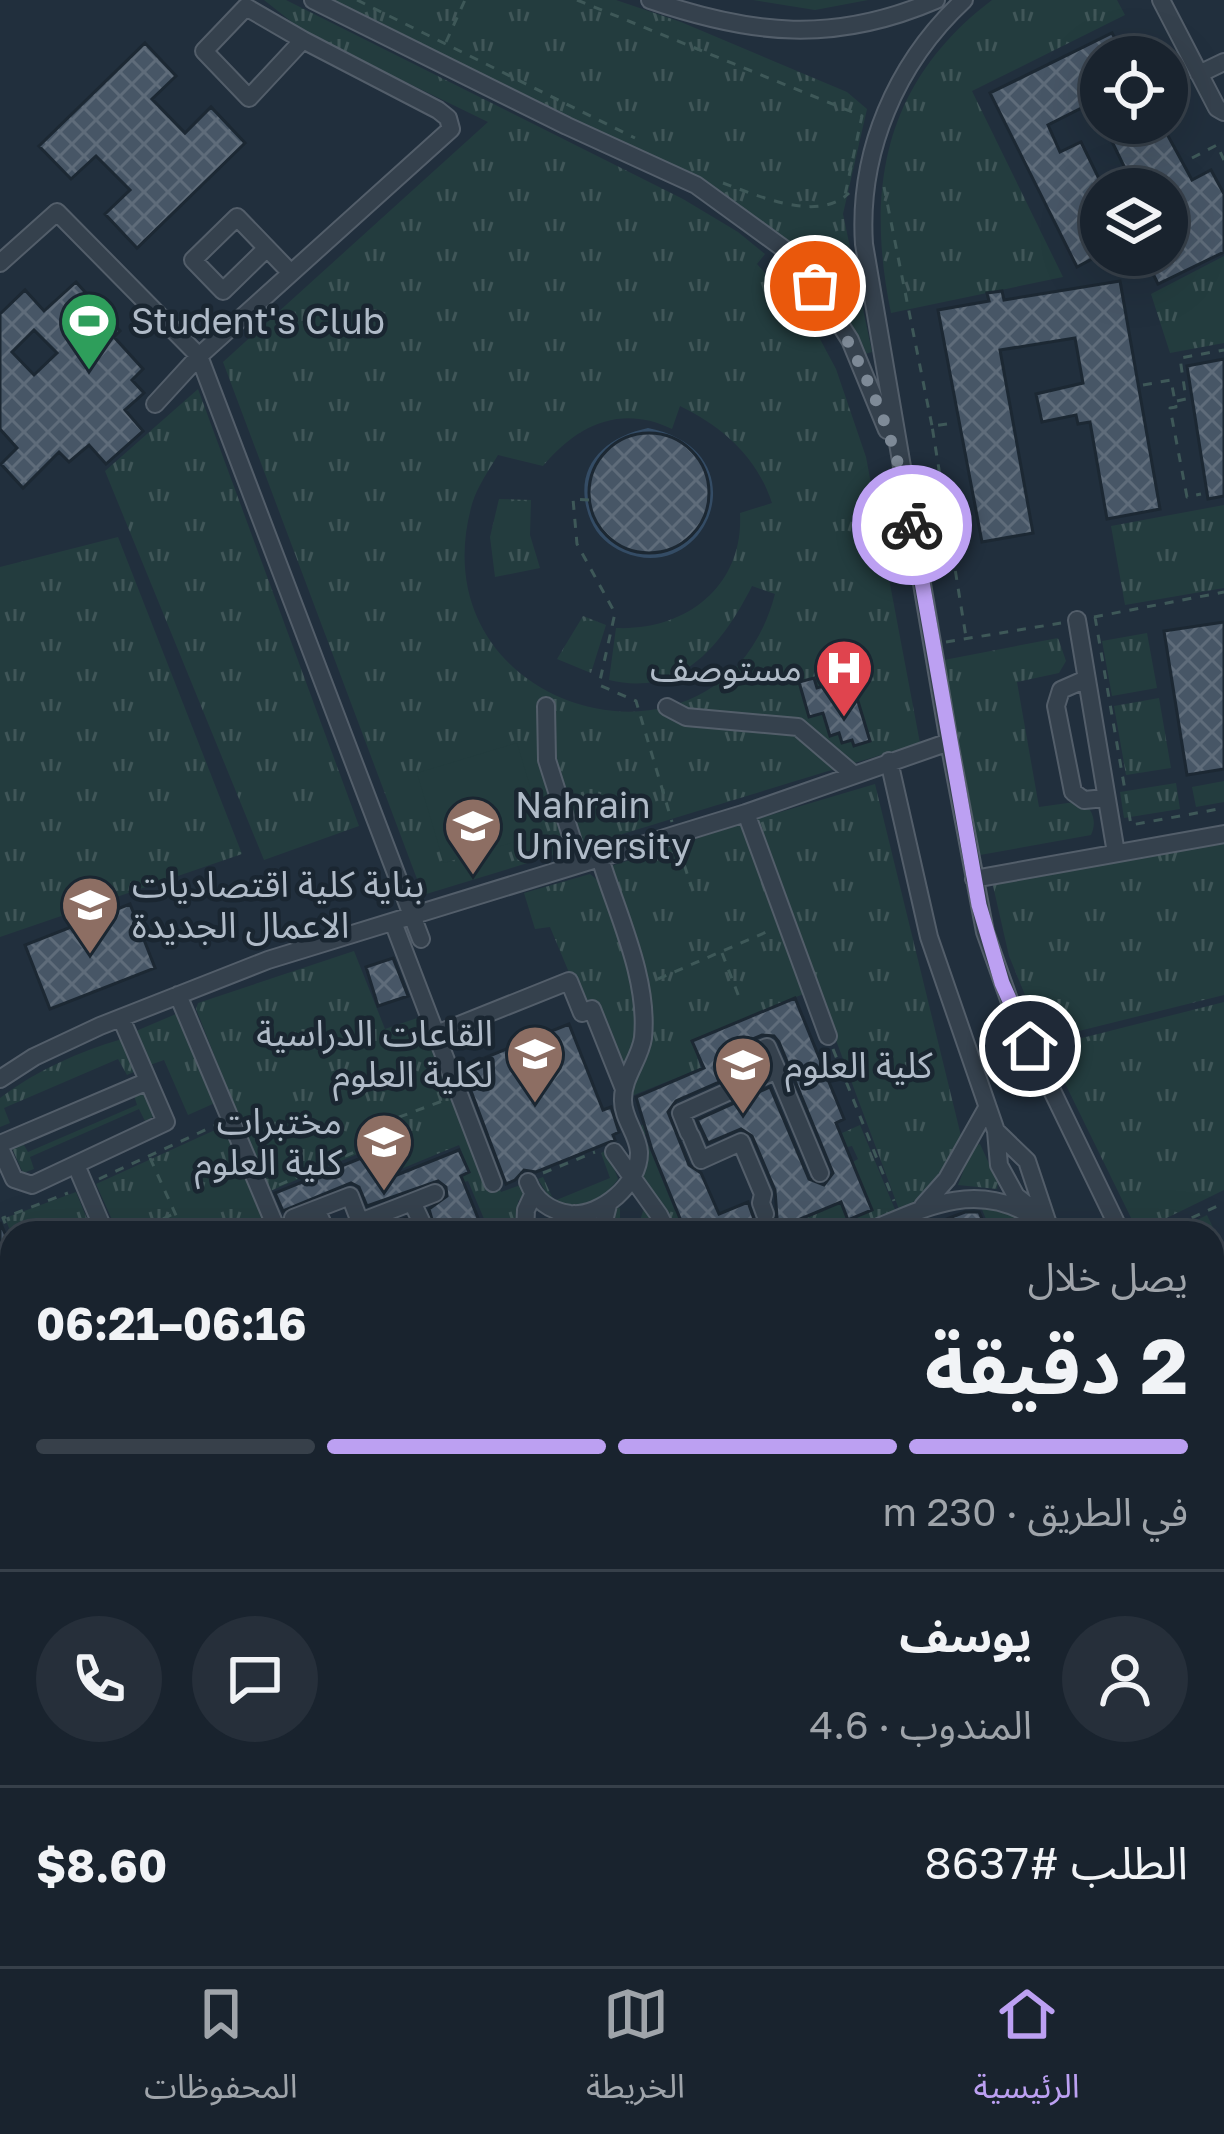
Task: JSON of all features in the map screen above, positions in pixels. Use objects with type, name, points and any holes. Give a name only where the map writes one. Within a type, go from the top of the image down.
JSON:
[{"type":"street","points":[[313,0],[696,185],[798,259],[850,340],[903,476]]},
{"type":"street","points":[[650,0],[763,31],[832,31],[899,16],[936,0]]},
{"type":"street","points":[[964,0],[925,44],[880,125],[865,184],[864,244],[949,742],[993,958],[1012,1008],[1115,1221]]},
{"type":"street","points":[[1161,0],[1216,108],[1224,112]]},
{"type":"street","points":[[155,404],[199,356],[451,129],[448,118],[438,110],[243,3],[205,51],[249,98],[303,40]]},
{"type":"street","points":[[1199,74],[1224,62]]},
{"type":"street","points":[[0,263],[57,212],[199,356],[421,939]]},
{"type":"street","points":[[267,248],[224,291],[193,260],[237,217],[267,248],[290,272]]},
{"type":"street","points":[[1086,619],[1086,679],[1116,853]]},
{"type":"street","points":[[1086,679],[1061,690],[1056,706],[1072,792],[1084,800],[1106,798]]},
{"type":"street","points":[[546,706],[547,760],[580,864]]},
{"type":"street","points":[[667,707],[686,717],[798,727],[853,774]]},
{"type":"street","points":[[0,1079],[34,1057],[268,960],[746,813],[949,742]]},
{"type":"street","points":[[889,760],[929,937],[987,1108],[996,1130],[1027,1162],[1047,1221]]},
{"type":"street","points":[[746,813],[828,1036]]},
{"type":"street","points":[[974,879],[1224,834]]},
{"type":"street","points":[[531,1185],[554,1210],[574,1214],[608,1205],[621,1192],[639,1154],[622,1104],[643,1042],[640,987],[600,857]]},
{"type":"street","points":[[393,922],[493,1183]]},
{"type":"street","points":[[434,1035],[568,981],[581,1013],[592,1009],[624,1089]]},
{"type":"street","points":[[178,995],[260,1193],[286,1221],[350,1196],[360,1221]]},
{"type":"street","points":[[122,1018],[166,1122],[32,1185],[14,1179],[0,1146],[148,1081]]},
{"type":"street","points":[[744,1084],[734,1060],[767,1047],[820,1173]]},
{"type":"street","points":[[768,1221],[761,1203],[764,1194],[741,1142],[701,1160],[681,1113],[777,1070]]},
{"type":"street","points":[[910,1214],[947,1179],[987,1108]]},
{"type":"street","points":[[996,1130],[1006,1181],[1043,1221]]},
{"type":"street","points":[[613,1148],[660,1221]]},
{"type":"street","points":[[76,1165],[100,1221]]},
{"type":"street","points":[[526,1221],[531,1185]]},
{"type":"street","points":[[363,1221],[435,1192]]},
{"type":"street","points":[[893,1221],[936,1203],[975,1197],[1014,1206],[1040,1221]]},
{"type":"street","points":[[412,1202],[420,1221]]},
{"type":"street","points":[[605,1221],[608,1205]]},
{"type":"street","points":[[316,1209],[322,1221]]},
{"type":"street","points":[[566,1221],[574,1214]]},
{"type":"path","points":[[357,0],[640,140]]},
{"type":"path","points":[[445,44],[465,0]]},
{"type":"path","points":[[577,0],[862,116],[844,197],[836,205],[778,202],[725,184]]},
{"type":"path","points":[[1192,158],[1216,145],[1224,160]]},
{"type":"path","points":[[865,184],[885,188],[967,638]]},
{"type":"path","points":[[1175,401],[1186,399],[1180,358],[1224,350]]},
{"type":"path","points":[[1143,385],[1171,380],[1186,497],[1202,494]]},
{"type":"path","points":[[932,426],[947,424]]},
{"type":"path","points":[[590,500],[572,499],[577,544],[615,613],[599,686],[636,701],[675,833]]},
{"type":"path","points":[[1086,619],[1131,825],[1224,808]]},
{"type":"path","points":[[684,864],[691,886]]},
{"type":"path","points":[[640,987],[787,924]]},
{"type":"path","points":[[722,951],[739,997]]},
{"type":"path","points":[[828,1036],[910,1214]]},
{"type":"path","points":[[260,1193],[373,1144],[385,1136],[386,1122],[458,1095]]},
{"type":"path","points":[[4,1221],[228,1120]]},
{"type":"path","points":[[531,1185],[613,1148]]},
{"type":"path","points":[[149,1156],[179,1221]]},
{"type":"path","points":[[1185,1221],[1224,1203]]},
{"type":"path","points":[[159,1221],[175,1213]]},
{"type":"green space","points":[[264,0],[286,0],[683,199],[765,254],[757,264],[813,326],[836,369],[866,457],[920,743],[423,895],[223,362],[488,122],[307,34]],"holes":[[[680,406],[748,458],[772,503],[740,513],[732,563],[705,599],[665,622],[616,628],[609,680],[658,681],[679,673],[713,646],[752,586],[775,594],[744,658],[697,696],[640,711],[582,705],[528,679],[487,636],[466,577],[472,504],[498,455],[543,466],[570,439],[601,423],[635,418],[672,429]]]},
{"type":"green space","points":[[333,0],[616,0],[681,22],[847,92],[867,109],[843,214],[872,352],[865,354],[844,312],[796,249],[709,186]]},
{"type":"green space","points":[[753,0],[868,0],[815,10]]},
{"type":"green space","points":[[992,0],[1117,0],[1125,15],[972,91],[1063,277],[891,313],[881,222],[883,180],[892,140],[906,101],[927,65]]},
{"type":"green space","points":[[1224,256],[1224,343],[1170,353],[1151,294]]},
{"type":"green space","points":[[198,389],[359,826],[264,860],[105,471]]},
{"type":"green space","points":[[499,499],[531,500],[530,535],[540,568],[495,577],[490,537]]},
{"type":"green space","points":[[1224,505],[1224,588],[1125,605],[1111,526]]},
{"type":"green space","points":[[118,537],[242,854],[0,937],[0,567]]},
{"type":"green space","points":[[583,616],[606,625],[591,673],[557,659]]},
{"type":"green space","points":[[1147,633],[1157,688],[1112,696],[1102,641]]},
{"type":"green space","points":[[1058,638],[1066,661],[1059,673],[1017,682],[1039,807],[1082,801],[1093,816],[1093,830],[1091,835],[980,855],[944,660]]},
{"type":"green space","points":[[1159,698],[1171,768],[1126,775],[1114,706]]},
{"type":"green space","points":[[517,743],[544,833],[444,863],[417,773]]},
{"type":"green space","points":[[1224,781],[1224,802],[1196,807],[1192,787]]},
{"type":"green space","points":[[1176,783],[1180,809],[1124,818],[1120,792]]},
{"type":"green space","points":[[875,784],[962,1140],[937,1182],[900,1212],[754,820]]},
{"type":"green space","points":[[742,824],[806,993],[691,1040],[701,1068],[629,1097],[649,1014],[608,867]]},
{"type":"green space","points":[[1224,838],[1224,995],[1079,1031],[1051,1058],[1009,956],[991,877]]},
{"type":"green space","points":[[590,874],[601,883],[636,1001],[635,1047],[627,1066],[618,1062],[583,1006],[550,927],[535,929],[524,893]]},
{"type":"green space","points":[[354,951],[385,1029],[423,1016],[452,1069],[501,1192],[526,1183],[530,1194],[518,1201],[519,1221],[485,1221],[468,1181],[460,1183],[458,1177],[470,1172],[459,1145],[401,1169],[388,1141],[268,1192],[196,1009],[198,1003]]},
{"type":"green space","points":[[1224,1002],[1224,1190],[1161,1221],[1133,1221],[1056,1065],[1082,1038]]},
{"type":"green space","points":[[176,1014],[215,1103],[188,1115],[164,1060],[150,1065],[136,1031]]},
{"type":"green space","points":[[122,1039],[136,1071],[127,1075],[118,1059],[4,1108],[10,1123],[0,1127],[0,1098],[58,1063]]},
{"type":"green space","points":[[143,1087],[155,1116],[145,1121],[139,1109],[30,1157],[34,1169],[23,1173],[10,1144],[21,1140],[28,1152],[137,1105],[133,1092]]},
{"type":"green space","points":[[648,1123],[652,1131],[644,1135],[675,1211],[684,1208],[689,1221],[666,1221],[641,1178],[637,1127]]},
{"type":"green space","points":[[226,1125],[267,1215],[254,1221],[113,1221],[96,1184]]},
{"type":"green space","points":[[860,1125],[896,1212],[875,1221],[847,1221],[873,1210],[853,1162],[858,1159],[842,1133]]},
{"type":"green space","points":[[980,1144],[997,1189],[958,1185],[973,1146]]},
{"type":"green space","points":[[607,1150],[618,1179],[605,1194],[590,1202],[553,1204],[538,1179],[543,1177],[554,1201],[610,1178],[601,1153]]},
{"type":"green space","points":[[76,1192],[88,1221],[6,1221]]},
{"type":"green space","points":[[836,1194],[847,1221],[799,1221],[823,1211],[818,1198]]},
{"type":"green space","points":[[980,1205],[998,1206],[1020,1221],[987,1221]]},
{"type":"green space","points":[[614,1206],[620,1208],[620,1221],[608,1221]]},
{"type":"green space","points":[[648,1208],[655,1221],[640,1221],[643,1211]]},
{"type":"water","points":[[648,428],[683,441],[704,462],[713,487],[710,512],[698,535],[679,551],[653,558],[623,552],[604,540],[591,521],[585,503],[587,472],[604,449]],"holes":[[[648,447],[678,460],[690,475],[692,507],[683,523],[668,534],[647,539],[629,535],[606,508],[604,490],[610,472],[624,457]]]},
{"type":"building","points":[[145,43],[176,76],[152,99],[185,133],[211,107],[245,143],[137,248],[105,214],[130,190],[96,156],[71,179],[39,146]]},
{"type":"building","points":[[1080,49],[1080,109],[1048,125],[1060,152],[1080,142],[1094,168],[1080,168],[1077,267],[990,93]]},
{"type":"building","points":[[1113,144],[1172,144],[1185,168],[1125,168]]},
{"type":"building","points":[[1211,170],[1224,194],[1224,252],[1188,269],[1188,173],[1192,180]]},
{"type":"building","points":[[1120,281],[1160,509],[1107,519],[1090,422],[1078,424],[1076,415],[1042,422],[1036,394],[1083,383],[1075,338],[1000,350],[1033,533],[982,542],[938,310],[989,301],[987,293],[1002,291],[1004,300]]},
{"type":"building","name":"Student's Club","points":[[76,282],[120,331],[114,337],[143,369],[132,380],[144,393],[125,410],[143,431],[106,464],[89,445],[69,462],[59,452],[23,488],[1,464],[17,448],[0,429],[0,314],[25,290],[44,311]],"holes":[[[34,330],[57,353],[34,375],[12,352]]]},
{"type":"building","points":[[1224,359],[1224,496],[1208,499],[1187,366]]},
{"type":"building","points":[[649,433],[672,437],[692,450],[705,470],[709,493],[705,516],[692,536],[672,549],[649,553],[626,549],[606,536],[593,516],[589,493],[593,470],[606,450],[626,437]]},
{"type":"building","points":[[1224,622],[1224,769],[1187,775],[1164,631]]},
{"type":"building","points":[[814,678],[817,688],[851,678],[870,741],[854,746],[852,740],[842,743],[839,733],[830,736],[823,713],[809,717],[799,682]]},
{"type":"building","name":"بناية كلية اقتصاديات الاعمال الجديدة","points":[[130,904],[155,968],[50,1009],[25,945]]},
{"type":"building","points":[[393,958],[408,996],[378,1006],[366,967]]},
{"type":"building","name":"كلية العلوم","points":[[795,998],[844,1119],[836,1123],[872,1210],[848,1220],[841,1202],[796,1221],[772,1221],[777,1217],[775,1190],[752,1136],[741,1129],[708,1143],[697,1120],[770,1087],[809,1179],[824,1185],[833,1173],[779,1042],[774,1036],[762,1035],[725,1051],[721,1059],[728,1078],[676,1101],[668,1112],[689,1165],[701,1173],[719,1214],[748,1202],[756,1221],[681,1221],[636,1097],[704,1068],[692,1041]]},
{"type":"building","name":"القاعات الدراسية لكلية العلوم","points":[[569,1024],[603,1110],[611,1107],[619,1132],[613,1135],[615,1140],[536,1172],[524,1170],[506,1184],[462,1067]]},
{"type":"building","points":[[459,1150],[469,1172],[461,1176],[479,1221],[432,1221],[429,1209],[447,1196],[446,1187],[438,1181],[367,1206],[359,1187],[351,1183],[283,1211],[275,1193],[371,1154],[382,1181]]},
{"type":"building","points":[[979,1212],[983,1221],[941,1221]]},
{"type":"way so far","points":[[815,286],[850,340],[875,395],[903,476],[912,525]]},
{"type":"place","name":"Student's Club","points":[[89,372]]},
{"type":"place","name":"مستوصف","points":[[844,719]]},
{"type":"place","name":"Nahrain University","points":[[473,877]]},
{"type":"place","name":"بناية كلية اقتصاديات الاعمال الجديدة","points":[[90,956]]},
{"type":"place","name":"القاعات الدراسية لكلية العلوم","points":[[535,1105]]},
{"type":"place","name":"كلية العلوم","points":[[743,1116]]},
{"type":"place","name":"مختبرات كلية العلوم","points":[[384,1193]]},
{"type":"route","points":[[912,525],[979,905],[1002,983],[1030,1046]]}]
